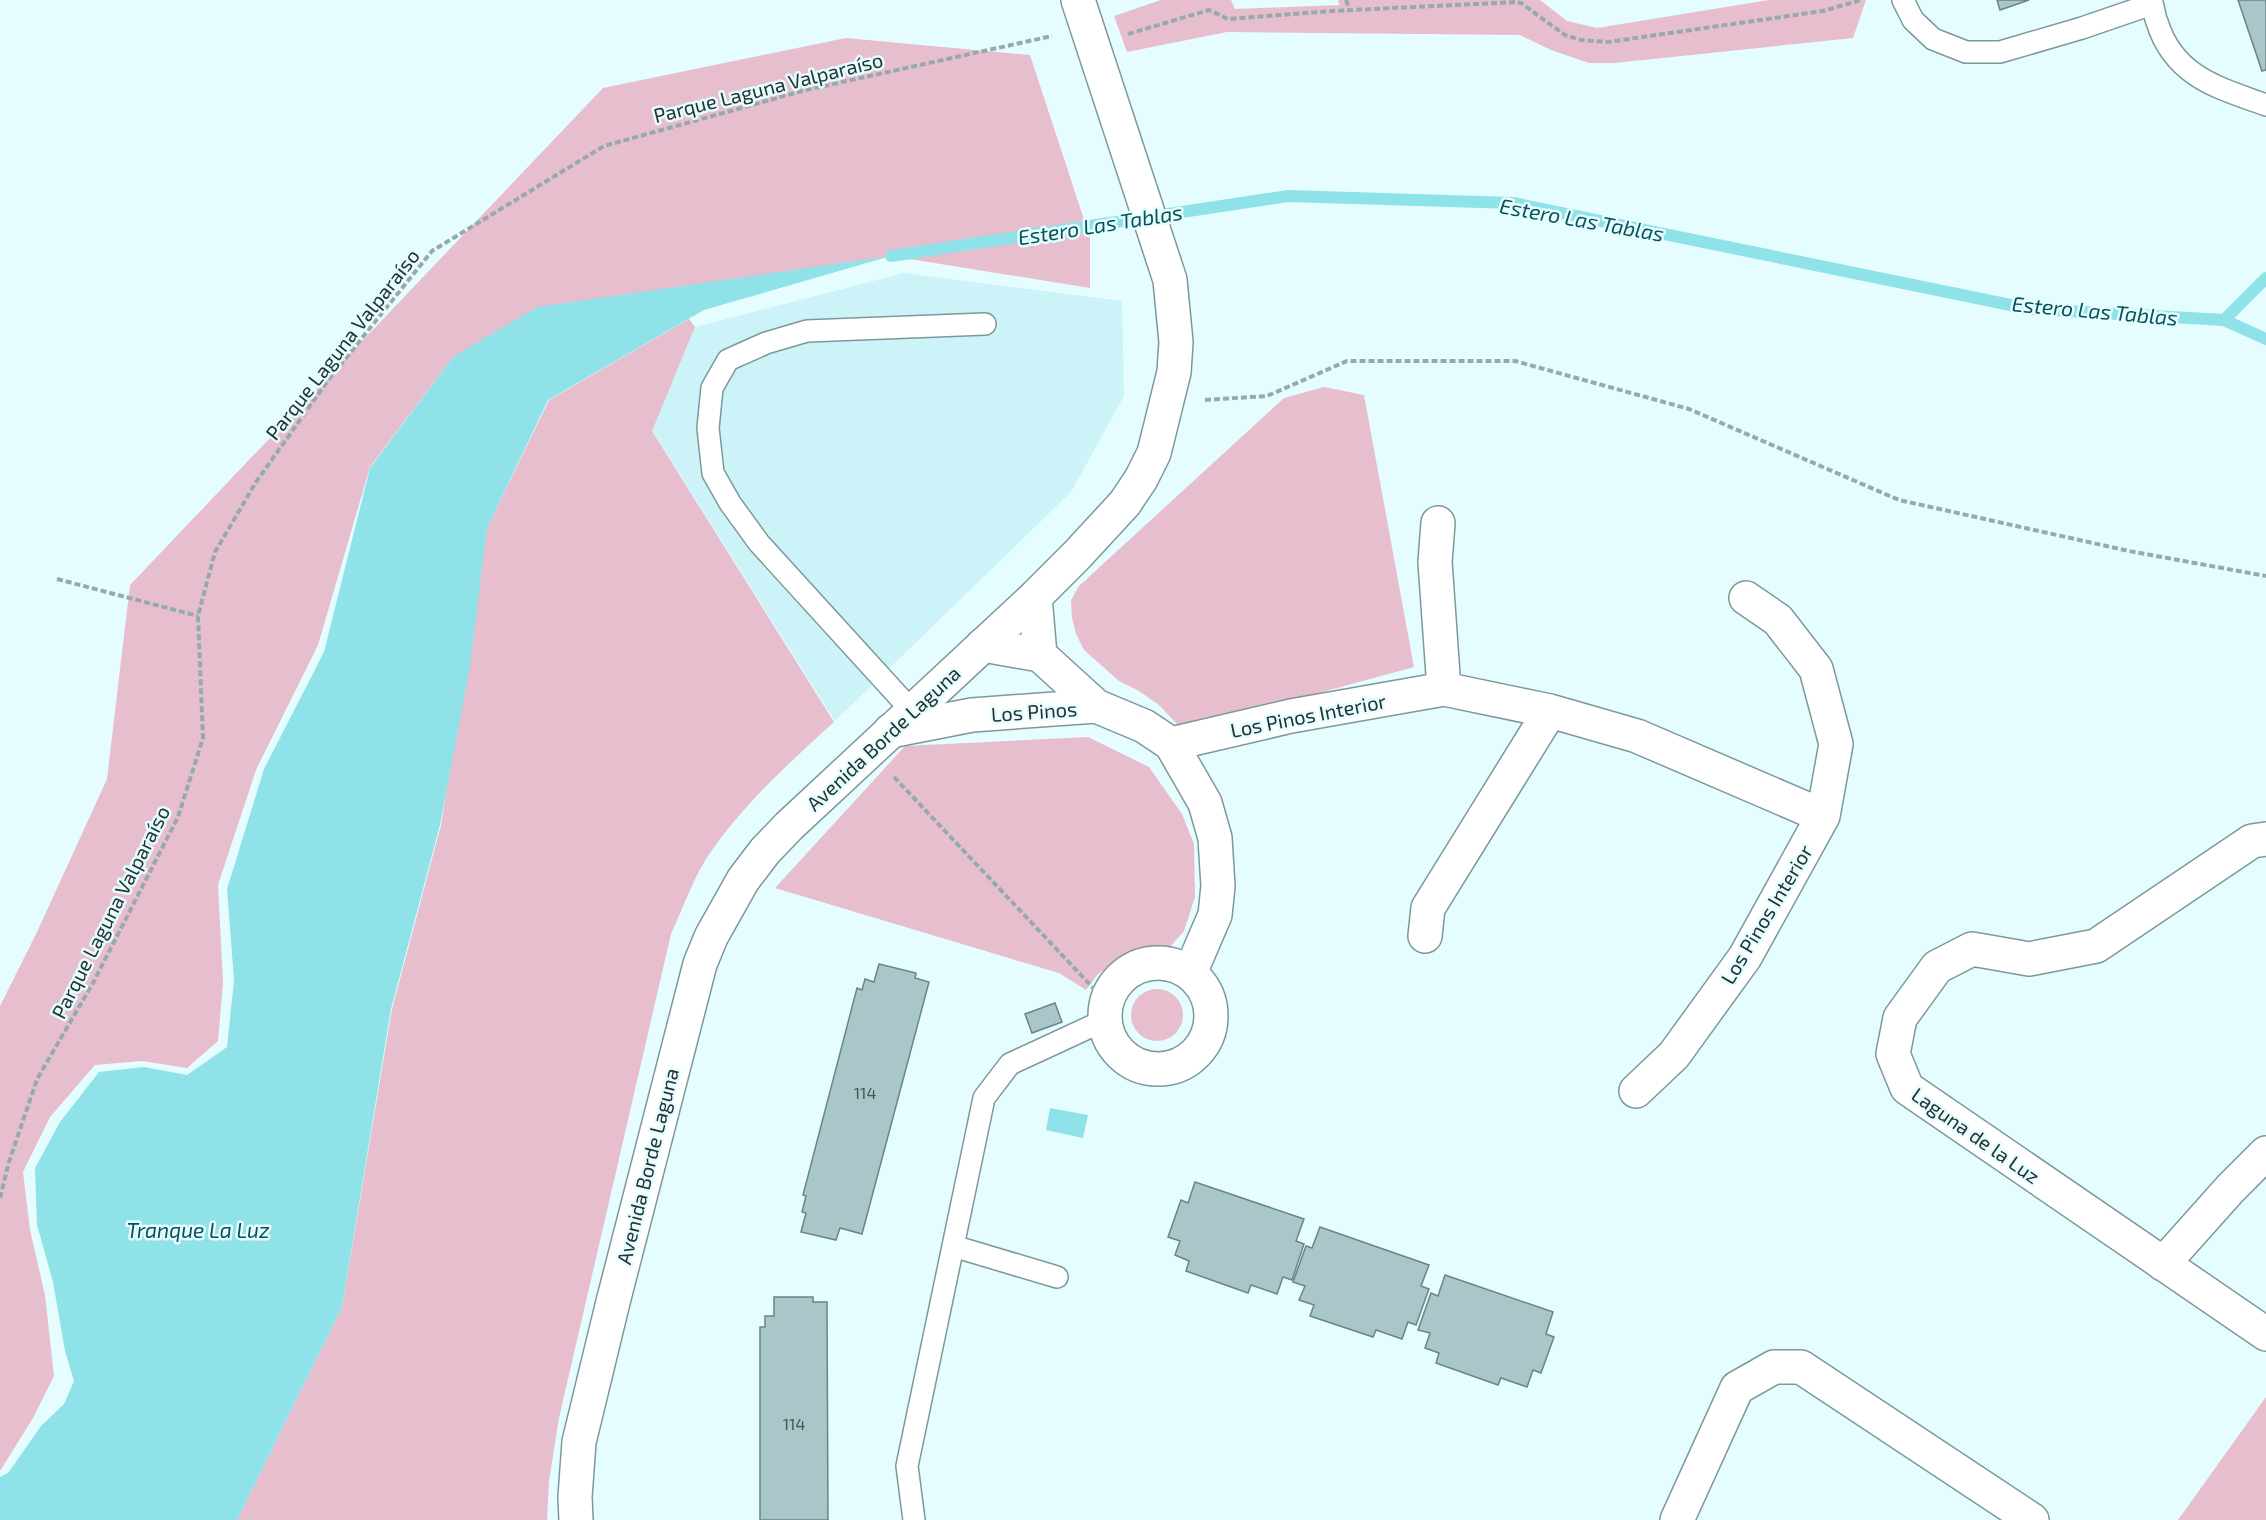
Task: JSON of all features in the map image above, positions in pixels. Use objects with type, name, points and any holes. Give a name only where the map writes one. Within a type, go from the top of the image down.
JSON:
[{"type":"street","name":"Avenida Borde Laguna","points":[[576,1520],[575,1497],[579,1442],[615,1291],[689,1004],[711,937],[743,880],[765,851],[890,730],[1035,597],[1125,503],[1155,453],[1174,372],[1176,342],[1170,280],[1086,24]]},
{"type":"street","points":[[1438,523],[1434,562],[1444,689]]},
{"type":"street","points":[[982,645],[1040,655],[1035,597]]},
{"type":"street","name":"Los Pinos Interior","points":[[1636,1091],[1674,1055],[1745,957],[1823,816],[1836,744],[1816,669],[1778,620],[1746,598]]},
{"type":"street","name":"Los Pinos","points":[[1040,655],[1096,706],[1144,726],[1171,744],[1205,802],[1215,838],[1218,886],[1215,915],[1190,974]]},
{"type":"street","name":"Los Pinos","points":[[939,684],[972,715]]},
{"type":"street","name":"Los Pinos Interior","points":[[1171,744],[1291,716],[1444,689],[1550,711],[1637,736],[1823,816]]},
{"type":"street","name":"Los Pinos","points":[[890,730],[972,715],[1096,706]]},
{"type":"street","points":[[1425,936],[1428,908],[1550,711]]},
{"type":"street","name":"Laguna de la Luz","points":[[2266,839],[2252,841],[2096,946],[2029,958],[1972,949],[1937,967],[1900,1018],[1893,1054],[1907,1088],[2266,1334]]},
{"type":"street","points":[[1158,963],[1175,966],[1190,974],[1202,986],[1209,1002],[1211,1020],[1207,1037],[1198,1052],[1184,1062],[1167,1068],[1149,1068],[1132,1062],[1119,1052],[1109,1036],[1106,1011],[1114,987],[1126,974],[1141,966],[1158,963]]},
{"type":"street","points":[[2163,1264],[2230,1189],[2266,1153]]},
{"type":"street","points":[[1677,1518],[1737,1388],[1774,1367],[1801,1367],[2027,1519]]},
{"type":"lane","points":[[1903,0],[1913,20],[1933,39],[1966,52],[2000,52],[2082,28],[2152,2],[2157,23],[2165,40],[2176,57],[2191,72],[2209,84],[2266,105]]},
{"type":"lane","points":[[890,730],[730,503],[713,473],[708,428],[712,388],[728,360],[766,343],[807,332],[985,324]]},
{"type":"lane","points":[[914,1520],[907,1466],[984,1098],[1010,1064],[1106,1011]]},
{"type":"lane","points":[[953,1246],[1057,1277]]},
{"type":"path","points":[[1346,0],[1350,11]]},
{"type":"path","points":[[1409,0],[1412,7]]},
{"type":"path","points":[[1440,0],[1442,6]]},
{"type":"path","points":[[1516,1],[1565,35],[1581,40],[1608,42],[1823,11],[1862,0]]},
{"type":"path","name":"Parque Laguna Valparaíso","points":[[0,1198],[9,1162],[38,1079],[93,983],[178,817],[203,738],[198,616],[215,552],[256,482],[329,379],[432,252],[604,146],[806,90],[1086,24],[1209,10],[1228,19],[1516,1]]},
{"type":"path","points":[[1168,402],[1267,396],[1347,360],[1515,361],[1689,409],[1899,500],[2129,551],[2266,576]]},
{"type":"path","points":[[57,579],[198,616]]},
{"type":"path","points":[[890,730],[1106,1011]]},
{"type":"shaded area","points":[[1161,0],[1231,0],[1235,9],[1339,5],[1338,0],[1540,0],[1567,21],[1597,28],[1769,0],[1866,0],[1853,38],[1614,63],[1589,63],[1551,50],[1520,35],[1227,32],[1127,52],[1114,16]]},
{"type":"shaded area","points":[[846,38],[1030,55],[1090,238],[1090,288],[891,256],[453,357],[370,467],[318,645],[256,770],[218,885],[223,983],[218,1041],[187,1068],[142,1061],[95,1065],[50,1117],[23,1172],[30,1230],[45,1295],[54,1376],[33,1418],[0,1471],[0,1006],[37,932],[107,779],[130,585],[603,88]]},
{"type":"shaded area","points":[[904,273],[1122,301],[1124,396],[1071,492],[835,721],[652,430],[695,327]]},
{"type":"shaded area","points":[[689,319],[695,327],[652,431],[834,722],[766,786],[734,821],[706,859],[671,934],[559,1418],[549,1481],[547,1520],[237,1520],[342,1307],[392,1009],[441,825],[487,528],[549,400]]},
{"type":"shaded area","points":[[1324,387],[1364,395],[1414,667],[1185,727],[1177,724],[1159,705],[1119,681],[1084,650],[1076,634],[1071,600],[1079,586],[1284,398]]},
{"type":"shaded area","points":[[1088,737],[1149,767],[1182,814],[1194,844],[1195,897],[1184,931],[1169,948],[1111,964],[1097,975],[1086,990],[1059,973],[775,888],[905,746]]},
{"type":"shaded area","points":[[1152,989],[1162,989],[1176,996],[1183,1015],[1176,1034],[1162,1041],[1152,1041],[1142,1037],[1135,1030],[1131,1020],[1131,1010],[1135,1000],[1142,993]]},
{"type":"shaded area","points":[[2266,1397],[2266,1520],[2178,1520]]},
{"type":"water","name":"Tranque La Luz","points":[[891,256],[704,310],[548,400],[487,528],[470,666],[440,825],[391,1009],[342,1307],[237,1520],[0,1520],[0,1477],[8,1473],[41,1426],[64,1404],[74,1381],[65,1351],[53,1282],[37,1225],[35,1168],[60,1122],[99,1072],[144,1067],[187,1075],[227,1047],[234,980],[227,889],[264,769],[324,652],[370,468],[453,357],[537,307]]},
{"type":"water","points":[[1050,1108],[1088,1115],[1083,1138],[1046,1130]]},
{"type":"building","points":[[1997,0],[2029,0],[2000,10]]},
{"type":"building","points":[[2238,0],[2266,0],[2266,70],[2262,71]]},
{"type":"building","points":[[879,964],[916,973],[915,978],[929,982],[862,1234],[840,1228],[836,1240],[801,1232],[806,1213],[802,1212],[806,1196],[803,1195],[857,988],[862,990],[865,979],[874,982]]},
{"type":"building","points":[[1055,1003],[1062,1022],[1032,1033],[1025,1014]]},
{"type":"building","points":[[1195,1182],[1304,1219],[1296,1241],[1304,1244],[1292,1280],[1283,1277],[1277,1294],[1251,1285],[1248,1293],[1186,1271],[1189,1261],[1175,1255],[1180,1241],[1168,1237],[1181,1200],[1188,1203]]},
{"type":"building","points":[[1320,1227],[1429,1265],[1421,1286],[1429,1289],[1416,1325],[1408,1322],[1402,1339],[1376,1330],[1373,1337],[1310,1316],[1314,1305],[1299,1300],[1305,1286],[1293,1282],[1306,1246],[1312,1248]]},
{"type":"building","points":[[1445,1275],[1553,1312],[1546,1334],[1554,1337],[1541,1373],[1533,1370],[1527,1387],[1501,1378],[1498,1385],[1436,1363],[1439,1353],[1425,1348],[1430,1333],[1418,1330],[1431,1293],[1438,1296]]},
{"type":"building","points":[[774,1297],[813,1297],[813,1302],[827,1302],[828,1520],[760,1520],[760,1327],[765,1327],[765,1316],[774,1316]]},
{"type":"waterway","name":"Estero Las Tablas","points":[[891,256],[1288,196],[1513,203],[2030,309],[2224,320],[2266,339]]},
{"type":"waterway","points":[[2224,320],[2266,278]]}]
